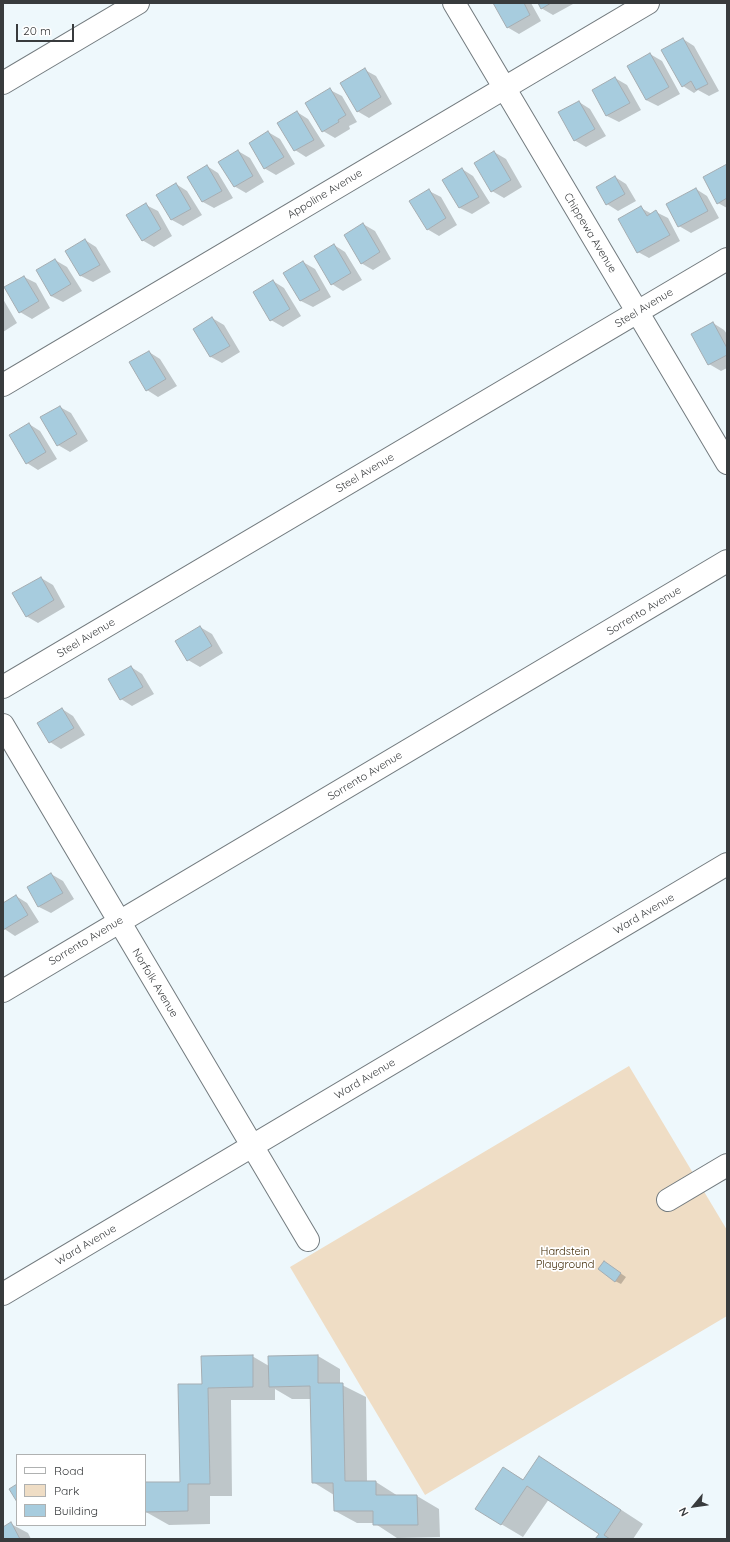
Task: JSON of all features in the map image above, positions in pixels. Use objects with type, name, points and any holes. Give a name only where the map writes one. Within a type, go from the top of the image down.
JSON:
[{"type":"street","points":[[3,83],[138,3]]},
{"type":"street","name":"Chippewa Avenue","points":[[454,3],[727,463]]},
{"type":"street","name":"Appoline Avenue","points":[[3,385],[648,3]]},
{"type":"street","name":"Steel Avenue","points":[[3,687],[727,258]]},
{"type":"street","name":"Sorrento Avenue","points":[[3,991],[727,561]]},
{"type":"street","name":"Norfolk Avenue","points":[[3,725],[308,1240]]},
{"type":"street","name":"Ward Avenue","points":[[3,1294],[727,864]]},
{"type":"street","points":[[668,1200],[727,1165]]},
{"type":"green space","name":"Hardstein Playground","points":[[629,1066],[727,1230],[727,1316],[425,1495],[290,1267]]},
{"type":"building","points":[[493,3],[524,3],[530,15],[507,28]]},
{"type":"building","points":[[538,3],[551,3],[541,9]]},
{"type":"building","points":[[683,38],[708,84],[696,90],[691,81],[682,87],[661,50]]},
{"type":"building","points":[[650,53],[669,87],[646,100],[627,66]]},
{"type":"building","points":[[365,68],[381,97],[357,112],[340,83]]},
{"type":"building","points":[[615,77],[630,103],[606,116],[592,90]]},
{"type":"building","points":[[330,88],[346,115],[338,120],[339,122],[322,132],[305,103]]},
{"type":"building","points":[[579,101],[595,129],[574,141],[558,112]]},
{"type":"building","points":[[297,111],[314,140],[294,151],[277,123]]},
{"type":"building","points":[[268,131],[284,157],[264,169],[249,143]]},
{"type":"building","points":[[238,150],[253,176],[234,187],[218,162]]},
{"type":"building","points":[[494,151],[511,180],[491,192],[474,163]]},
{"type":"building","points":[[727,164],[727,198],[717,204],[703,177]]},
{"type":"building","points":[[207,165],[222,191],[202,202],[187,177]]},
{"type":"building","points":[[462,168],[479,197],[459,208],[442,180]]},
{"type":"building","points":[[615,176],[625,194],[606,205],[596,187]]},
{"type":"building","points":[[176,183],[191,209],[171,220],[156,195]]},
{"type":"building","points":[[696,188],[708,211],[678,227],[666,204]]},
{"type":"building","points":[[429,189],[446,218],[427,230],[409,201]]},
{"type":"building","points":[[146,203],[161,229],[142,241],[126,215]]},
{"type":"building","points":[[641,206],[647,216],[656,210],[670,235],[637,253],[618,219]]},
{"type":"building","points":[[363,223],[380,252],[361,264],[344,235]]},
{"type":"building","points":[[85,239],[100,265],[80,276],[65,251]]},
{"type":"building","points":[[334,244],[351,273],[331,285],[314,256]]},
{"type":"building","points":[[55,259],[71,284],[51,296],[36,270]]},
{"type":"building","points":[[303,261],[320,290],[300,301],[283,273]]},
{"type":"building","points":[[24,276],[39,301],[19,313],[4,287]]},
{"type":"building","points":[[273,280],[290,309],[270,321],[253,292]]},
{"type":"building","points":[[212,317],[230,346],[210,357],[193,329]]},
{"type":"building","points":[[713,322],[727,348],[727,355],[708,365],[691,334]]},
{"type":"building","points":[[149,351],[166,379],[146,391],[129,362]]},
{"type":"building","points":[[60,406],[77,434],[57,446],[40,417]]},
{"type":"building","points":[[29,423],[46,452],[26,464],[9,435]]},
{"type":"building","points":[[41,577],[54,600],[26,617],[12,593]]},
{"type":"building","points":[[200,626],[212,646],[187,661],[175,641]]},
{"type":"building","points":[[131,666],[143,687],[120,700],[108,679]]},
{"type":"building","points":[[62,708],[74,728],[49,743],[37,723]]},
{"type":"building","points":[[51,873],[63,893],[38,907],[27,887]]},
{"type":"building","points":[[16,895],[28,915],[3,930],[3,903]]},
{"type":"building","points":[[604,1261],[621,1273],[615,1282],[598,1269]]},
{"type":"building","points":[[253,1355],[253,1387],[208,1388],[210,1484],[188,1484],[188,1511],[146,1512],[146,1482],[180,1482],[178,1384],[202,1384],[201,1356]]},
{"type":"building","points":[[318,1355],[318,1383],[343,1383],[345,1481],[376,1481],[376,1495],[417,1495],[418,1525],[373,1525],[373,1511],[334,1511],[333,1483],[312,1483],[310,1386],[269,1387],[268,1356]]},
{"type":"building","points":[[539,1456],[621,1510],[604,1535],[610,1539],[595,1539],[599,1534],[527,1486],[501,1525],[475,1509],[503,1467],[523,1480]]},
{"type":"building","points":[[16,1485],[16,1500],[9,1489]]},
{"type":"building","points":[[11,1522],[20,1539],[3,1539],[3,1527]]}]
